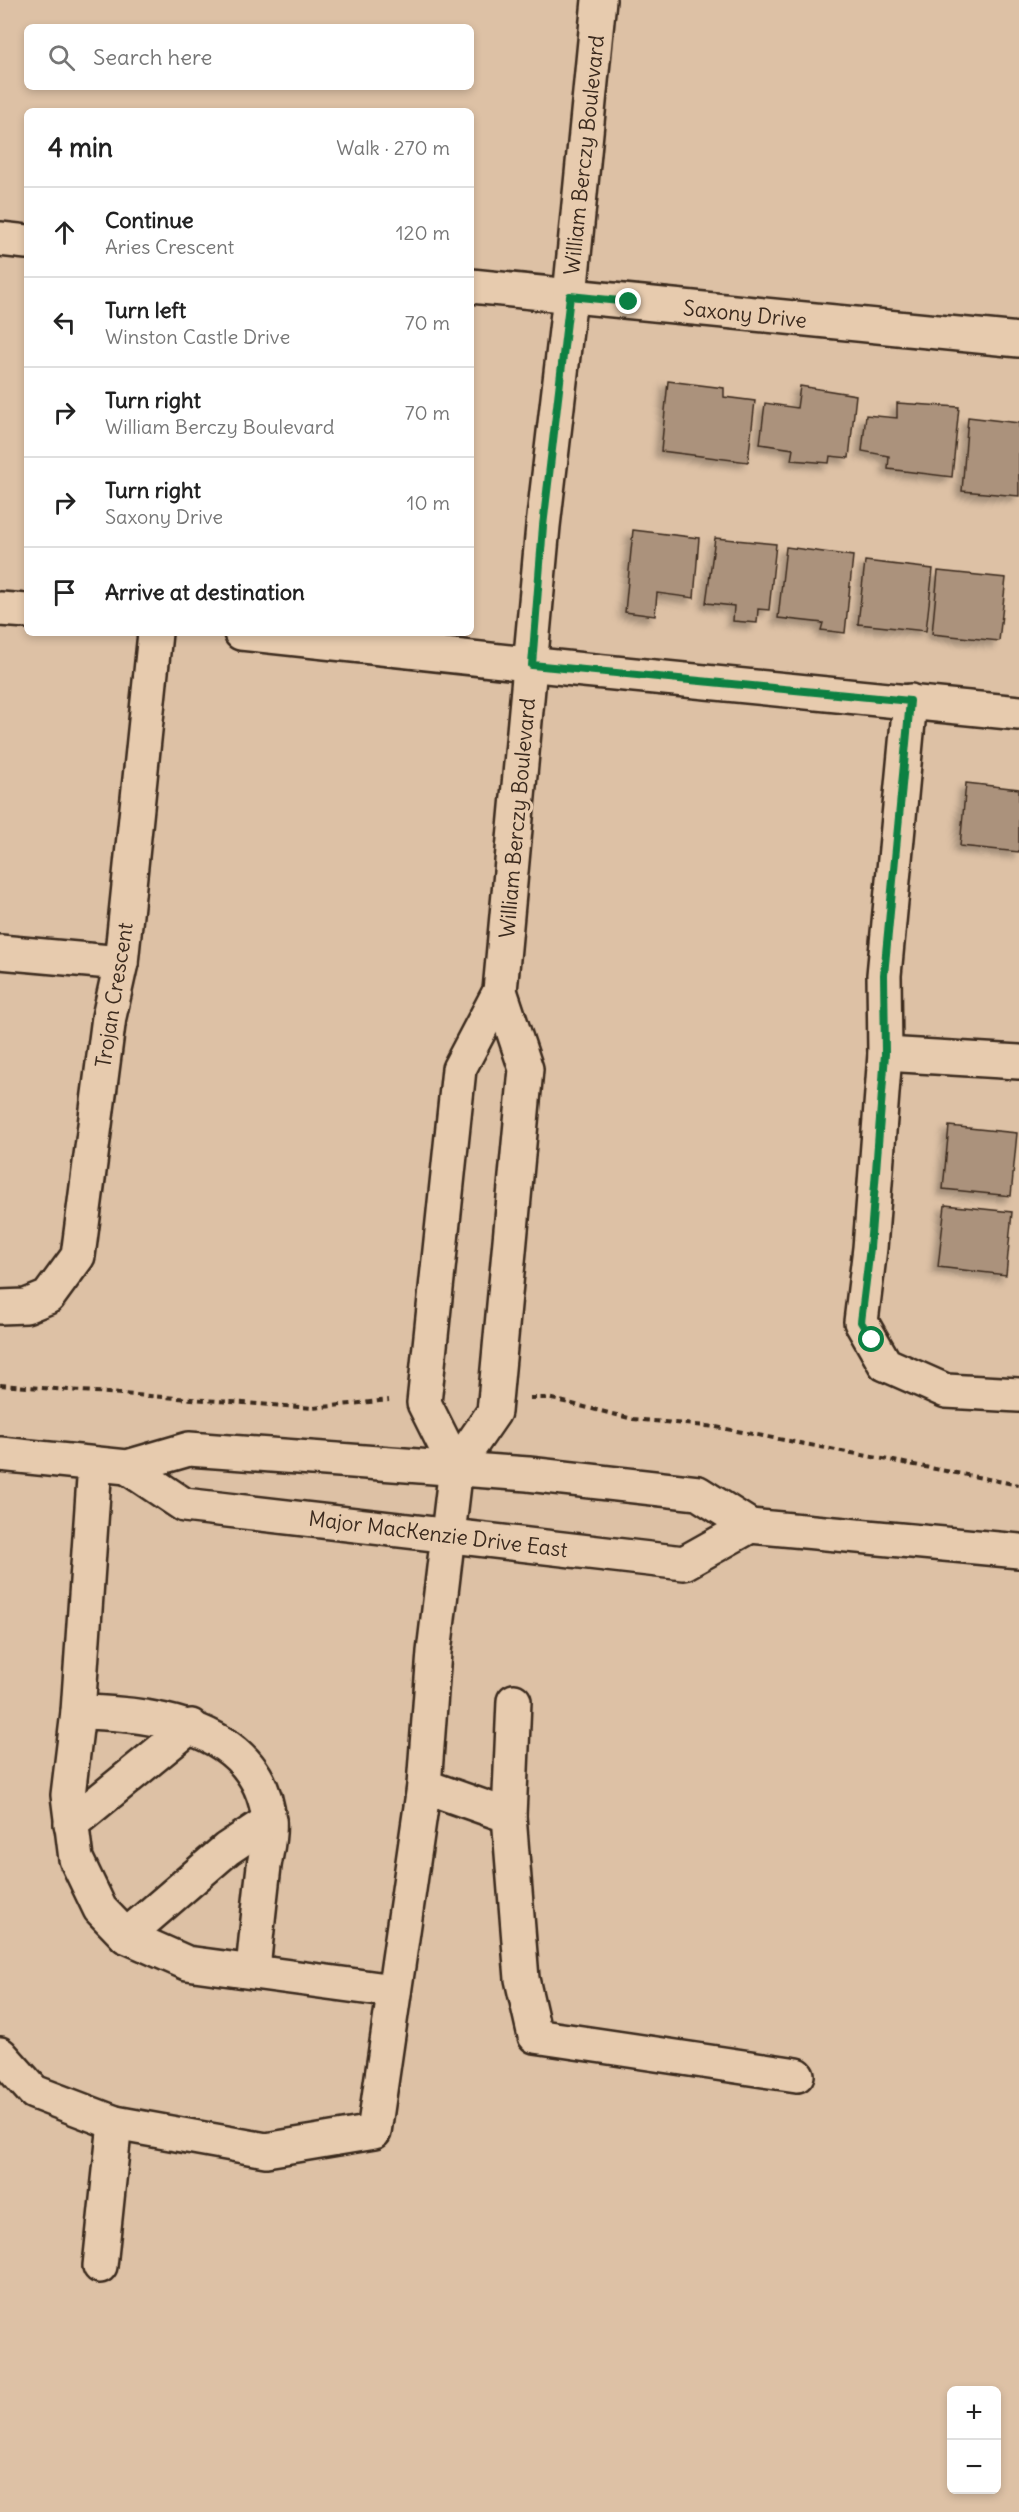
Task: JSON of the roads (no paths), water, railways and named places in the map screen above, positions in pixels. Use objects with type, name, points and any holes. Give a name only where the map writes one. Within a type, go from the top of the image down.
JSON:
[{"type":"street","name":"William Berczy Boulevard","points":[[500,991],[526,1069],[494,1412],[456,1467],[424,1403],[459,1070],[500,991],[532,665],[543,526],[570,296],[600,0]]},
{"type":"street","points":[[0,239],[24,242]]},
{"type":"street","name":"Saxony Drive","points":[[474,286],[1019,340]]},
{"type":"street","points":[[0,609],[24,611]]},
{"type":"street","name":"Trojan Crescent","points":[[0,1307],[26,1306],[48,1297],[78,1256],[109,1017],[121,963],[155,636]]},
{"type":"street","points":[[268,636],[532,665],[1019,712]]},
{"type":"street","points":[[910,701],[884,975],[885,1054],[870,1248],[861,1322],[885,1364],[946,1391],[1019,1395]]},
{"type":"street","points":[[0,952],[121,963]]},
{"type":"street","points":[[885,1054],[1019,1062]]},
{"type":"street","name":"Major MacKenzie Drive East","points":[[0,1454],[127,1467],[189,1449],[456,1467],[698,1493],[750,1526],[1019,1551]]},
{"type":"street","points":[[95,1464],[78,1712],[68,1795],[76,1859],[100,1909],[126,1936],[187,1963],[394,1991]]},
{"type":"street","name":"Major MacKenzie Drive East","points":[[127,1467],[184,1505],[684,1563],[750,1526]]},
{"type":"street","points":[[0,2055],[34,2092],[115,2123],[266,2150],[374,2132],[424,1786],[434,1652],[456,1467]]},
{"type":"street","points":[[514,1701],[509,1816],[522,1979],[535,2036],[798,2074]]},
{"type":"street","points":[[78,1712],[128,1713],[191,1726],[222,1744],[255,1773],[269,1821],[253,1971]]},
{"type":"street","points":[[71,1824],[191,1726]]},
{"type":"street","points":[[424,1786],[509,1816]]},
{"type":"street","points":[[126,1936],[227,1849],[269,1821]]},
{"type":"street","points":[[100,2266],[115,2123]]}]
